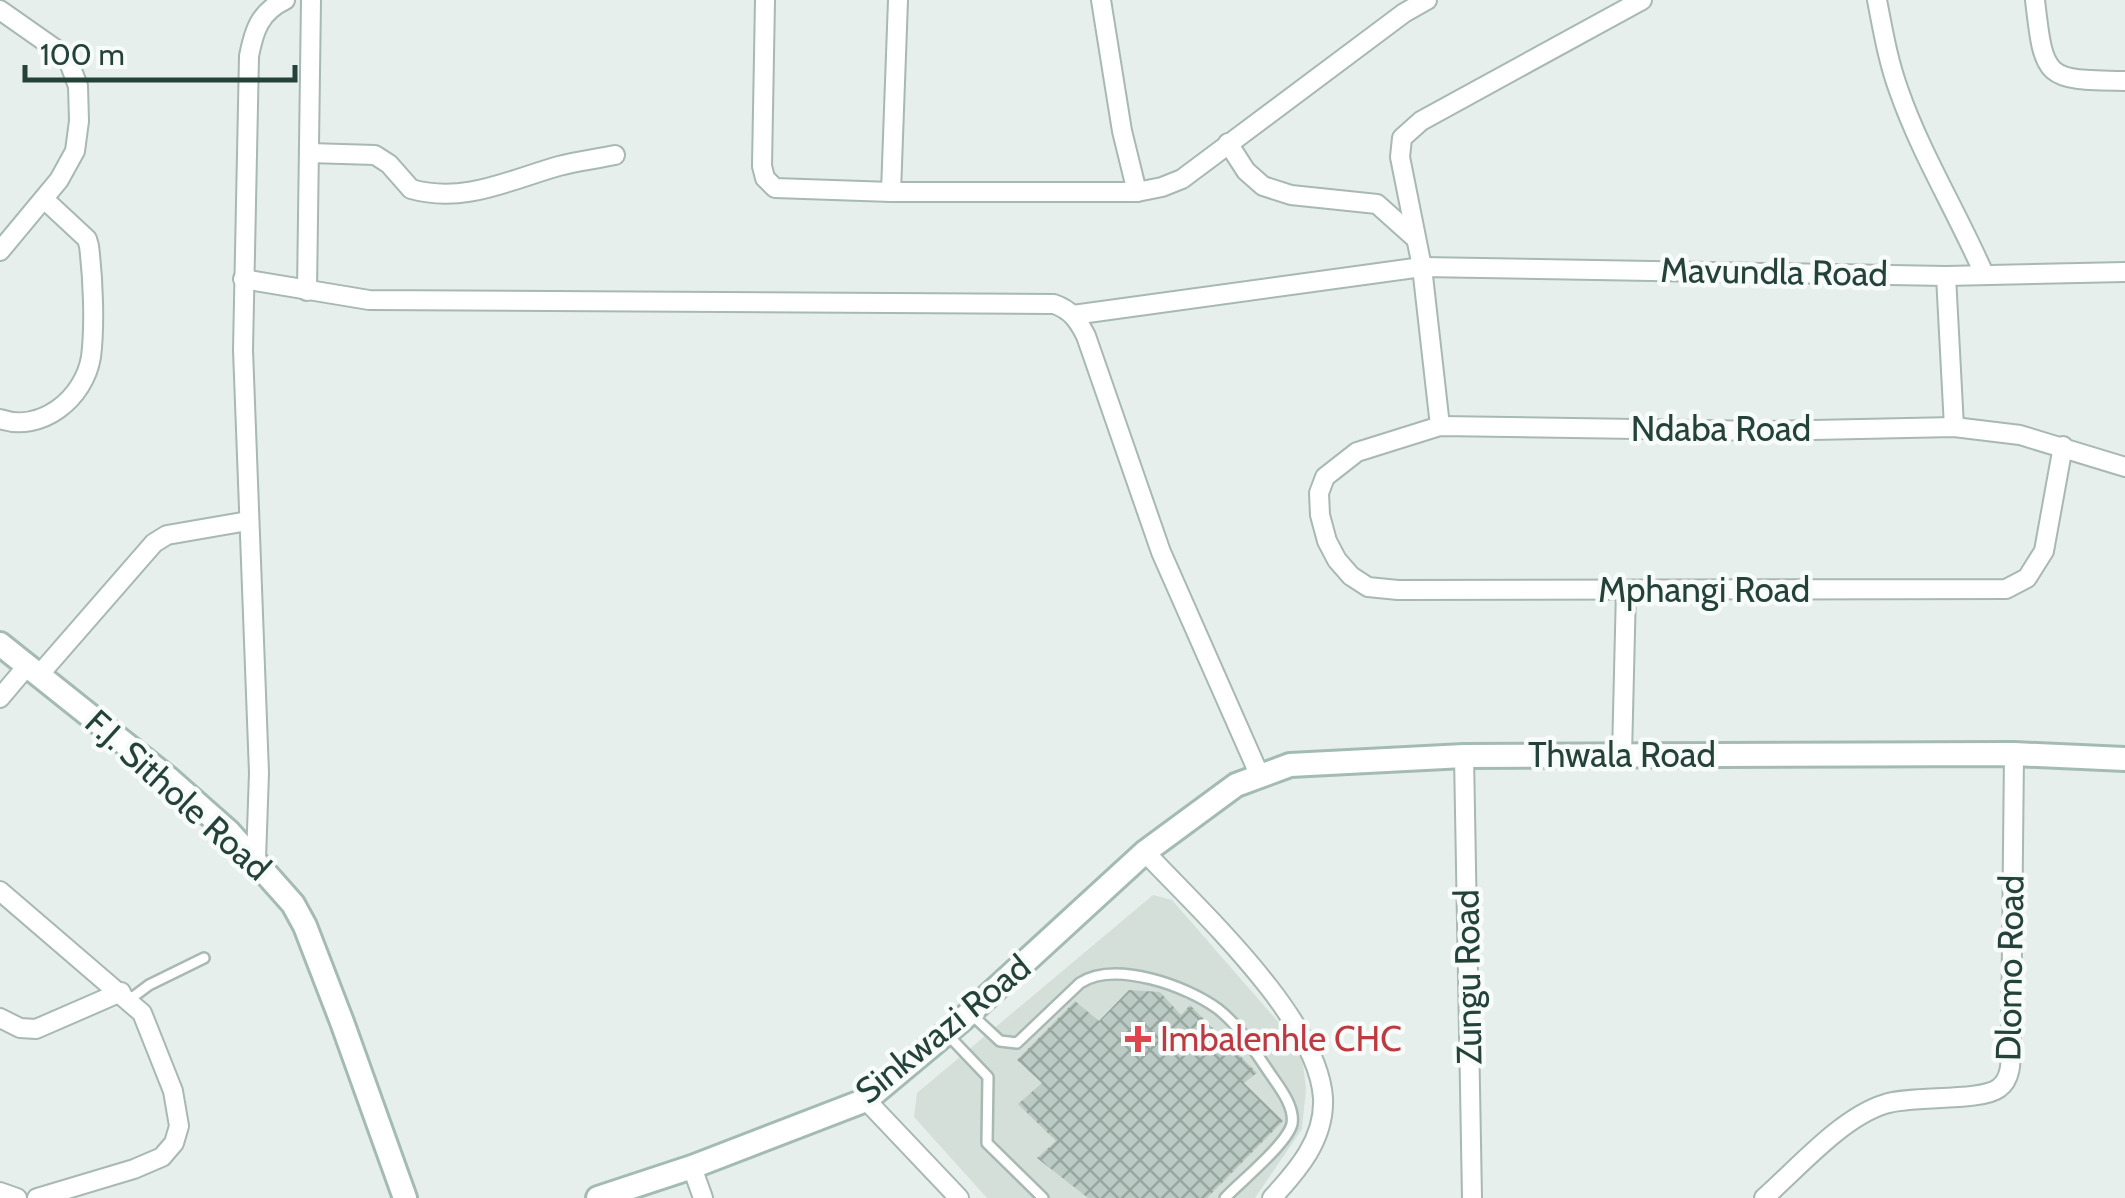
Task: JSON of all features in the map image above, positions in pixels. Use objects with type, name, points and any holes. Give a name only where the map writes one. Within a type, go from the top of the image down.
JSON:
[{"type":"street","points":[[256,859],[260,773],[248,521],[243,279],[249,56],[261,18],[285,0]]},
{"type":"street","points":[[306,291],[311,0]]},
{"type":"street","points":[[765,0],[765,178],[775,188],[891,192],[1137,192],[1182,179],[1401,6],[1427,0]]},
{"type":"street","points":[[891,192],[898,0]]},
{"type":"street","points":[[1101,0],[1122,132],[1137,192]]},
{"type":"street","points":[[1440,426],[1422,267],[1400,157],[1402,138],[1408,130],[1642,0]]},
{"type":"street","points":[[1877,0],[1884,44],[1899,92],[1984,274]]},
{"type":"street","points":[[2035,0],[2040,45],[2045,63],[2054,72],[2064,79],[2125,80]]},
{"type":"street","points":[[0,10],[67,57],[78,86],[76,152],[44,199],[0,251]]},
{"type":"street","points":[[1228,143],[1246,172],[1264,186],[1291,195],[1378,204],[1415,238]]},
{"type":"street","points":[[309,153],[376,155],[411,189],[452,195],[478,192],[563,165],[615,156]]},
{"type":"street","points":[[0,419],[17,424],[50,416],[79,387],[91,356],[90,246],[44,199]]},
{"type":"street","name":"Mavundla Road","points":[[1073,314],[1422,267],[1946,276],[2125,272]]},
{"type":"street","points":[[1946,276],[1954,426]]},
{"type":"street","points":[[243,279],[368,300],[1054,304],[1073,314],[1086,336],[1160,552],[1259,774]]},
{"type":"street","name":"Ndaba Road","points":[[1325,477],[1356,452],[1440,426],[1766,430],[1954,426],[2020,435],[2125,467]]},
{"type":"street","name":"Mphangi Road","points":[[1325,477],[1319,493],[1327,541],[1351,576],[1368,587],[2006,589],[2028,578],[2044,550],[2063,446]]},
{"type":"street","points":[[0,698],[33,671],[154,543],[167,534],[248,521]]},
{"type":"street","points":[[1622,756],[1626,590]]},
{"type":"street","name":"F.J. Sithole Road","points":[[0,644],[168,778],[256,859],[286,894],[305,926],[406,1196]]},
{"type":"street","name":"Thwala Road","points":[[1145,852],[1236,785],[1290,765],[1328,760],[2014,754],[2125,759]]},
{"type":"street","name":"Dlomo Road","points":[[1764,1198],[1856,1118],[1874,1108],[1915,1098],[1989,1094],[2005,1082],[2010,1073],[2011,1038],[2014,754]]},
{"type":"street","name":"Zungu Road","points":[[1464,756],[1472,1198]]},
{"type":"street","points":[[1145,852],[1285,1009],[1305,1040],[1323,1097],[1320,1122],[1314,1143],[1300,1167],[1272,1198]]},
{"type":"street","name":"Sinkwazi Road","points":[[598,1198],[692,1167],[866,1100],[970,1013],[1145,852]]},
{"type":"street","points":[[0,890],[142,1014],[172,1090],[179,1126],[174,1143],[162,1157],[37,1198]]},
{"type":"street","points":[[0,1018],[20,1028],[36,1029],[125,996]]},
{"type":"street","points":[[866,1100],[959,1198]]},
{"type":"street","points":[[692,1167],[703,1198]]},
{"type":"street","points":[[0,1192],[17,1198]]},
{"type":"lane","points":[[125,996],[204,958]]},
{"type":"lane","points":[[970,1013],[1000,1041],[1016,1043],[1080,982],[1090,976],[1116,972],[1180,989],[1215,1007],[1239,1030],[1270,1074],[1292,1117],[1288,1132],[1225,1198]]},
{"type":"lane","points":[[946,1033],[988,1077],[987,1143],[1043,1198]]},
{"type":"shaded area","name":"Imbalenhle CHC","points":[[1153,895],[1172,900],[1301,1048],[1306,1089],[1302,1129],[1255,1198],[987,1198],[914,1117],[917,1093]]},
{"type":"building","points":[[1129,990],[1160,992],[1181,1015],[1190,1005],[1257,1073],[1244,1083],[1283,1121],[1207,1198],[1088,1198],[1037,1158],[1056,1141],[1018,1104],[1042,1083],[1017,1060],[1075,1001],[1099,1021]]},
{"type":"place","name":"Imbalenhle CHC","points":[[1138,1039]]}]
